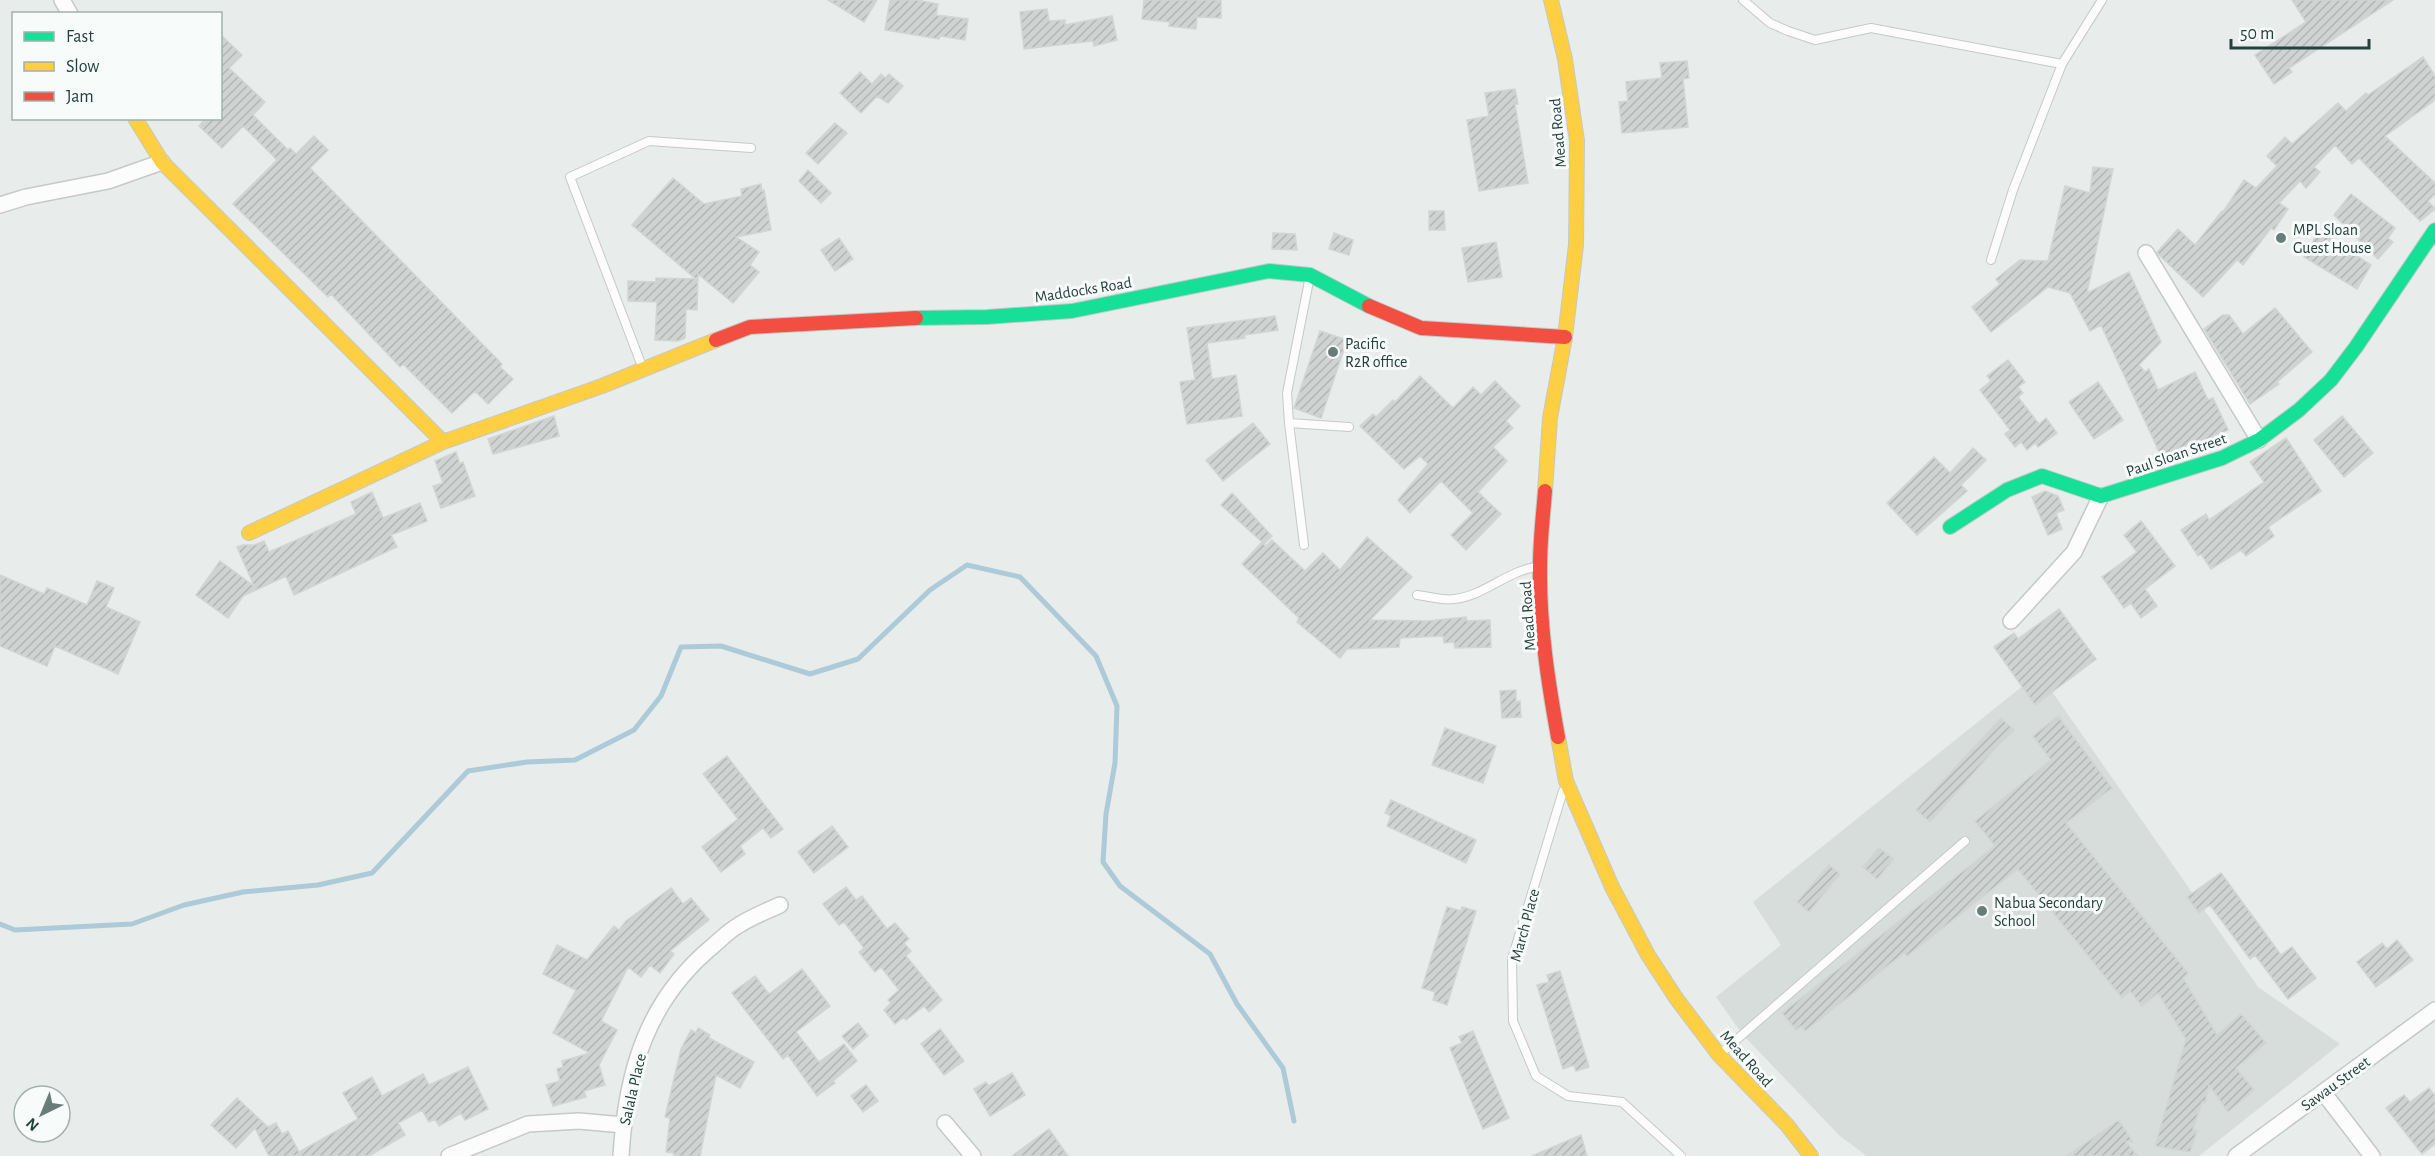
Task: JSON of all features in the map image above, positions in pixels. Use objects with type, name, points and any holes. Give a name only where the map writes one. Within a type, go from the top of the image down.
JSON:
[{"type":"street","name":"Mead Road","points":[[1551,0],[1565,59],[1577,141],[1576,245],[1565,337],[1551,418],[1540,566],[1551,697],[1566,781],[1612,887],[1648,955],[1676,998],[1719,1055],[1787,1125],[1811,1156]]},
{"type":"street","points":[[136,120],[162,162],[443,442]]},
{"type":"street","points":[[0,205],[108,181],[162,162]]},
{"type":"street","name":"Paul Sloan Street","points":[[2102,496],[2222,458],[2259,440],[2299,410],[2331,380],[2356,347],[2435,230]]},
{"type":"street","points":[[2146,253],[2259,440]]},
{"type":"street","name":"Maddocks Road","points":[[249,532],[443,442],[526,411],[602,387],[750,327],[880,318],[987,317],[1071,311],[1269,271],[1310,275],[1378,311],[1421,327],[1464,332],[1565,337]]},
{"type":"street","points":[[1950,527],[2007,489],[2042,476],[2102,496],[2074,552],[2011,621]]},
{"type":"street","name":"Salala Place","points":[[621,1156],[623,1125],[636,1059],[659,1006],[691,964],[737,926],[780,905]]},
{"type":"street","name":"Sawau Street","points":[[2236,1156],[2435,1010]]},
{"type":"street","points":[[2323,1092],[2372,1156]]},
{"type":"street","points":[[449,1156],[528,1124],[579,1121],[623,1125]]},
{"type":"street","points":[[945,1123],[973,1156]]},
{"type":"lane","points":[[1743,0],[1770,23],[1815,40],[1871,28],[2062,64]]},
{"type":"lane","points":[[1991,260],[2013,190],[2062,64],[2102,0]]},
{"type":"lane","points":[[643,370],[570,177],[649,141],[751,148]]},
{"type":"lane","points":[[1304,544],[1287,393],[1310,275]]},
{"type":"lane","points":[[1289,423],[1349,427]]},
{"type":"lane","points":[[1417,595],[1454,600],[1488,587],[1520,569],[1540,566]]},
{"type":"lane","name":"March Place","points":[[1566,781],[1512,959],[1513,1021],[1536,1076],[1568,1096],[1622,1102],[1680,1156]]},
{"type":"lane","points":[[1719,1055],[1965,841]]},
{"type":"shaded area","name":"Nabua Secondary School","points":[[2039,673],[2258,987],[2340,1044],[2199,1156],[1867,1156],[1840,1136],[1743,1035],[1716,997],[1781,945],[1753,902]]},
{"type":"building","points":[[828,0],[877,0],[864,22]]},
{"type":"building","points":[[890,0],[917,0],[938,4],[936,15],[968,19],[965,40],[940,36],[939,39],[885,30]]},
{"type":"building","points":[[1144,0],[1221,0],[1221,18],[1197,17],[1196,29],[1169,26],[1170,22],[1142,19]]},
{"type":"building","points":[[2292,0],[2393,0],[2289,68],[2292,72],[2274,84],[2255,55],[2306,22]]},
{"type":"building","points":[[1047,9],[1049,21],[1065,20],[1065,25],[1112,16],[1117,40],[1094,46],[1093,41],[1024,49],[1020,12]]},
{"type":"building","points":[[222,36],[242,55],[229,68],[265,102],[253,115],[288,150],[290,148],[296,154],[314,136],[328,150],[310,168],[502,364],[500,367],[513,379],[488,404],[475,391],[452,413],[403,364],[400,367],[331,294],[328,297],[233,204],[277,160],[243,126],[222,148],[199,126],[204,120],[222,120]]},
{"type":"building","points":[[2423,57],[2435,76],[2435,100],[2385,136],[2435,183],[2435,194],[2428,201],[2435,209],[2420,221],[2359,158],[2352,164],[2335,145],[2314,167],[2320,172],[2306,188],[2300,181],[2279,203],[2288,209],[2274,230],[2271,228],[2243,265],[2237,260],[2203,297],[2159,255],[2157,252],[2178,229],[2195,245],[2223,212],[2244,180],[2256,188],[2277,166],[2267,156],[2285,137],[2292,144],[2338,103],[2346,111],[2366,93],[2368,95]]},
{"type":"building","points":[[1687,61],[1689,78],[1683,79],[1688,127],[1622,133],[1619,102],[1628,101],[1626,82],[1662,78],[1660,63]]},
{"type":"building","points":[[860,72],[872,84],[881,74],[885,78],[889,74],[903,86],[888,103],[877,96],[861,113],[840,93]]},
{"type":"building","points":[[1515,89],[1518,104],[1515,104],[1528,183],[1479,191],[1467,120],[1489,116],[1485,93]]},
{"type":"building","points":[[835,123],[847,133],[818,164],[806,153]]},
{"type":"building","points":[[2093,167],[2113,169],[2087,293],[2129,272],[2161,342],[2139,365],[2145,372],[2149,369],[2158,390],[2195,372],[2208,400],[2213,398],[2228,430],[2200,444],[2199,440],[2161,456],[2101,325],[2090,331],[2070,293],[2048,287],[1991,332],[1972,307],[2000,284],[1996,279],[2020,260],[2048,261],[2065,186],[2090,193]]},
{"type":"building","points":[[808,170],[831,193],[821,203],[799,181]]},
{"type":"building","points":[[673,178],[704,204],[742,196],[741,189],[761,184],[771,230],[736,237],[759,252],[750,265],[759,272],[733,303],[698,274],[697,310],[686,309],[685,338],[678,341],[655,340],[657,302],[628,301],[628,281],[656,282],[656,278],[696,279],[632,225]]},
{"type":"building","points":[[2351,194],[2395,228],[2388,238],[2393,242],[2378,259],[2334,215]]},
{"type":"building","points":[[1429,211],[1444,211],[1445,230],[1429,230]]},
{"type":"building","points":[[2319,231],[2371,265],[2357,289],[2304,257]]},
{"type":"building","points":[[1273,233],[1295,234],[1297,250],[1272,249]]},
{"type":"building","points":[[1334,233],[1353,240],[1349,255],[1329,249]]},
{"type":"building","points":[[839,238],[853,259],[835,271],[821,250]]},
{"type":"building","points":[[1496,242],[1502,277],[1468,282],[1462,248]]},
{"type":"building","points":[[2275,308],[2312,352],[2277,382],[2279,384],[2250,404],[2204,329],[2223,315],[2229,315],[2243,334]]},
{"type":"building","points":[[1275,316],[1278,330],[1244,335],[1245,338],[1207,343],[1212,379],[1236,375],[1242,416],[1187,424],[1180,382],[1195,380],[1187,328]]},
{"type":"building","points":[[1320,331],[1347,340],[1321,418],[1294,408]]},
{"type":"building","points":[[2008,360],[2025,382],[2018,387],[2023,393],[2018,397],[2039,424],[2046,418],[2057,433],[2038,447],[2035,443],[2027,450],[2021,442],[2015,447],[2005,434],[2010,430],[1980,390],[1991,381],[1987,376]]},
{"type":"building","points":[[1420,376],[1453,408],[1473,387],[1481,395],[1495,381],[1520,406],[1506,421],[1513,428],[1493,447],[1507,461],[1478,492],[1501,514],[1466,550],[1451,535],[1473,513],[1441,481],[1410,513],[1398,500],[1428,464],[1420,456],[1404,469],[1360,426],[1373,414],[1376,417],[1393,400],[1395,402]]},
{"type":"building","points":[[2098,382],[2123,420],[2094,439],[2069,402]]},
{"type":"building","points":[[554,416],[559,436],[493,454],[488,439]]},
{"type":"building","points":[[2342,416],[2373,453],[2344,477],[2314,440]]},
{"type":"building","points":[[1253,423],[1270,444],[1223,481],[1206,460]]},
{"type":"building","points":[[2286,438],[2321,491],[2268,527],[2274,536],[2246,556],[2241,550],[2211,569],[2201,554],[2198,556],[2181,530],[2206,514],[2209,520],[2264,482],[2250,462]]},
{"type":"building","points":[[1973,448],[1986,460],[1961,485],[1967,491],[1917,535],[1887,503],[1934,457],[1950,473]]},
{"type":"building","points":[[456,452],[460,464],[463,462],[475,496],[441,508],[433,486],[443,483],[435,461]]},
{"type":"building","points":[[2045,491],[2058,496],[2064,510],[2056,513],[2062,529],[2048,535],[2032,497]]},
{"type":"building","points":[[372,492],[383,518],[420,503],[427,521],[391,535],[397,547],[294,595],[286,576],[243,596],[228,618],[196,595],[220,561],[254,586],[237,547],[264,541],[269,552],[356,514],[351,502]]},
{"type":"building","points":[[1232,493],[1272,536],[1264,544],[1266,546],[1272,540],[1305,571],[1323,553],[1340,570],[1367,537],[1412,577],[1370,620],[1427,621],[1466,617],[1467,621],[1490,620],[1491,647],[1455,648],[1454,642],[1444,643],[1443,636],[1400,638],[1399,647],[1347,649],[1340,658],[1297,622],[1299,618],[1242,564],[1262,542],[1221,505]]},
{"type":"building","points":[[2141,521],[2175,566],[2145,589],[2157,606],[2141,618],[2131,603],[2124,608],[2102,577],[2137,552],[2124,535]]},
{"type":"building","points":[[0,575],[44,594],[47,588],[87,605],[97,581],[114,588],[106,607],[140,622],[118,674],[55,646],[47,666],[0,646]]},
{"type":"building","points":[[2059,609],[2096,659],[2035,705],[1994,647],[2014,633],[2018,639]]},
{"type":"building","points":[[1516,690],[1516,702],[1520,701],[1521,717],[1502,718],[1500,691]]},
{"type":"building","points":[[2058,716],[2112,788],[2066,823],[2188,973],[2183,978],[2217,1035],[2241,1014],[2266,1043],[2236,1068],[2254,1090],[2228,1112],[2209,1085],[2205,1103],[2202,1102],[2193,1129],[2197,1131],[2190,1152],[2155,1146],[2186,1039],[2158,993],[2142,1006],[2130,991],[2122,998],[2018,869],[1907,956],[1904,953],[1805,1031],[1801,1026],[1796,1030],[1782,1013],[1995,846],[1975,821],[2051,760],[2033,736]]},
{"type":"building","points":[[2001,718],[2014,730],[1930,822],[1916,810]]},
{"type":"building","points":[[1445,728],[1496,746],[1483,783],[1432,765]]},
{"type":"building","points":[[727,756],[783,829],[771,838],[763,828],[740,846],[745,854],[721,872],[702,847],[738,819],[703,774]]},
{"type":"building","points":[[1391,800],[1476,840],[1466,863],[1387,826],[1391,816],[1385,813]]},
{"type":"building","points":[[832,826],[848,847],[814,873],[798,852]]},
{"type":"building","points":[[1879,848],[1894,859],[1877,879],[1863,867]]},
{"type":"building","points":[[1829,865],[1840,874],[1809,912],[1797,902]]},
{"type":"building","points":[[2221,873],[2281,955],[2292,947],[2316,978],[2288,999],[2255,955],[2250,959],[2210,905],[2199,913],[2187,897]]},
{"type":"building","points":[[846,887],[856,900],[862,896],[887,929],[895,923],[909,939],[904,943],[911,951],[906,956],[942,1000],[929,1012],[924,1006],[906,1020],[904,1017],[895,1024],[884,1010],[891,1003],[888,1000],[899,990],[881,967],[875,972],[859,952],[864,948],[844,922],[839,925],[823,904]]},
{"type":"building","points":[[671,888],[683,904],[691,898],[709,920],[670,951],[674,954],[660,973],[650,965],[641,977],[628,967],[601,1021],[617,1030],[599,1065],[605,1085],[584,1091],[586,1097],[553,1106],[546,1085],[560,1081],[557,1069],[563,1067],[562,1061],[590,1053],[553,1033],[576,990],[543,974],[557,945],[587,960],[614,926],[619,930],[626,921]]},
{"type":"building","points":[[1447,907],[1461,911],[1462,907],[1476,911],[1447,1005],[1433,1000],[1435,992],[1422,988]]},
{"type":"building","points":[[2397,940],[2413,960],[2376,987],[2357,962],[2382,943],[2387,949]]},
{"type":"building","points":[[802,969],[830,1006],[796,1032],[819,1062],[844,1044],[857,1061],[833,1081],[835,1083],[817,1096],[788,1055],[783,1059],[732,993],[755,976],[769,994]]},
{"type":"building","points":[[1560,971],[1589,1067],[1576,1071],[1574,1065],[1563,1069],[1537,985],[1549,982],[1547,975]]},
{"type":"building","points":[[858,1023],[868,1036],[853,1049],[842,1036]]},
{"type":"building","points":[[698,1028],[710,1035],[709,1038],[754,1062],[740,1088],[716,1075],[700,1156],[674,1156],[674,1153],[666,1152],[670,1118],[665,1117],[681,1049],[691,1030],[696,1033]]},
{"type":"building","points":[[940,1029],[964,1061],[944,1075],[921,1044]]},
{"type":"building","points":[[1473,1031],[1509,1118],[1483,1129],[1450,1048],[1462,1043],[1459,1037]]},
{"type":"building","points":[[468,1067],[488,1109],[465,1120],[461,1113],[439,1126],[435,1119],[429,1122],[422,1110],[398,1123],[405,1135],[369,1156],[269,1156],[255,1128],[236,1148],[211,1125],[237,1098],[268,1127],[276,1123],[282,1134],[288,1131],[299,1152],[358,1119],[343,1093],[372,1077],[382,1096],[423,1074],[429,1085]]},
{"type":"building","points":[[1012,1073],[1025,1095],[990,1116],[974,1089],[986,1082],[989,1086]]},
{"type":"building","points":[[866,1085],[878,1101],[863,1112],[851,1096]]},
{"type":"building","points":[[2429,1088],[2435,1096],[2435,1144],[2422,1154],[2386,1108],[2404,1095],[2410,1102]]},
{"type":"building","points":[[2119,1120],[2133,1142],[2125,1141],[2138,1156],[2067,1156]]},
{"type":"building","points":[[1049,1129],[1068,1156],[1012,1156]]},
{"type":"building","points":[[1581,1135],[1587,1156],[1532,1156]]},
{"type":"waterway","points":[[0,924],[15,930],[132,924],[184,905],[243,892],[318,885],[372,873],[468,771],[527,762],[575,760],[634,730],[661,696],[681,647],[721,646],[810,674],[858,659],[930,590],[967,565],[1020,577],[1096,656],[1117,706],[1115,763],[1106,814],[1103,862],[1120,886],[1210,954],[1237,1004],[1283,1068],[1294,1121]]},
{"type":"traffic: fast","points":[[1950,527],[2007,490],[2042,476],[2101,496],[2222,458],[2259,440],[2299,410],[2331,380],[2435,230]]},
{"type":"traffic: fast","points":[[916,318],[987,317],[1072,311],[1269,271],[1310,275],[1369,306]]},
{"type":"traffic: slow","points":[[1545,491],[1550,418],[1565,337],[1576,245],[1577,141],[1565,59],[1551,0]]},
{"type":"traffic: slow","points":[[136,120],[162,162],[443,442]]},
{"type":"traffic: slow","points":[[249,533],[443,442],[602,386],[716,340]]},
{"type":"traffic: slow","points":[[1558,737],[1566,781],[1612,887],[1648,955],[1676,998],[1719,1055],[1787,1125],[1811,1156]]},
{"type":"traffic: jam","points":[[1369,306],[1421,328],[1565,337]]},
{"type":"traffic: jam","points":[[716,340],[750,327],[916,318]]},
{"type":"traffic: jam","points":[[1545,491],[1540,557],[1541,609],[1558,737]]},
{"type":"place","name":"MPL Sloan Guest House","points":[[2281,238]]},
{"type":"place","name":"Pacific R2R office","points":[[1333,352]]},
{"type":"place","name":"Nabua Secondary School","points":[[1982,911]]}]
